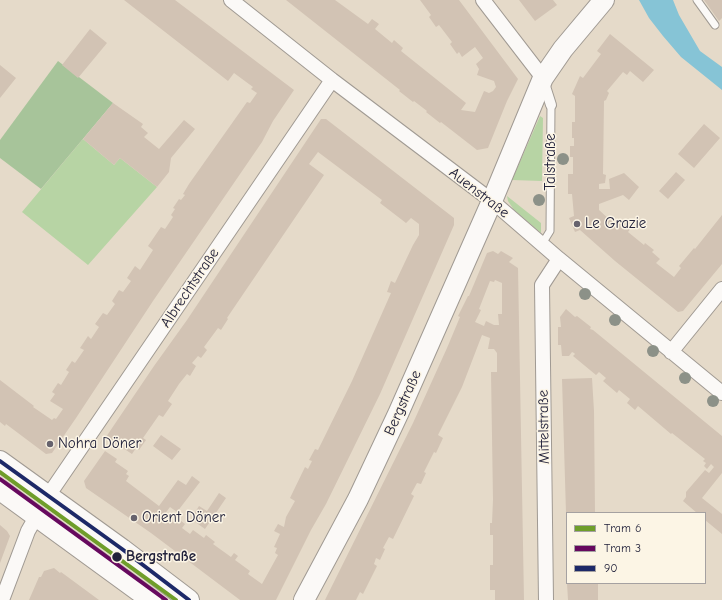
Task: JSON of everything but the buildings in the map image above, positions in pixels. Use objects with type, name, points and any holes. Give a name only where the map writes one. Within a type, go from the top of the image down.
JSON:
[{"type":"main road","name":"Talstraße","points":[[492,201],[543,78],[563,49],[603,0]]},
{"type":"main road","name":"Bergstraße","points":[[304,600],[358,499],[398,414],[492,201]]},
{"type":"main road","points":[[0,461],[42,506],[151,600]]},
{"type":"main road","points":[[0,490],[42,506],[122,549],[189,600]]},
{"type":"street","name":"Auenstraße","points":[[231,0],[332,80],[492,201],[558,259],[722,393]]},
{"type":"street","points":[[483,0],[543,78]]},
{"type":"street","name":"Talstraße","points":[[543,78],[551,105]]},
{"type":"street","name":"Albrechtstraße","points":[[2,600],[28,531],[42,506],[332,80]]},
{"type":"street","name":"Mittelstraße","points":[[546,600],[542,285],[558,259]]},
{"type":"street","points":[[671,352],[722,289]]},
{"type":"lane","points":[[697,0],[715,25]]},
{"type":"lane","name":"Talstraße","points":[[542,244],[550,231],[551,105]]},
{"type":"green space","points":[[58,61],[113,103],[41,189],[0,158],[0,140]]},
{"type":"green space","points":[[540,116],[543,118],[542,181],[512,180]]},
{"type":"green space","points":[[83,139],[114,165],[120,158],[157,187],[88,265],[22,212]]},
{"type":"green space","points":[[507,196],[541,223],[541,233],[514,210],[508,201]]},
{"type":"water","points":[[639,0],[673,0],[679,15],[700,51],[722,67],[722,90],[681,57],[649,18]]},
{"type":"tram line","name":"6","points":[[0,472],[176,600]]},
{"type":"tram line","name":"3","points":[[0,479],[166,600]]},
{"type":"transit line","name":"90","points":[[0,461],[122,549],[189,600]]},
{"type":"place","name":"Le Grazie","points":[[577,224]]},
{"type":"place","name":"Nohra Döner","points":[[50,444]]},
{"type":"place","name":"Orient Döner","points":[[134,518]]},
{"type":"place","name":"Bergstraße","points":[[117,557]]}]
